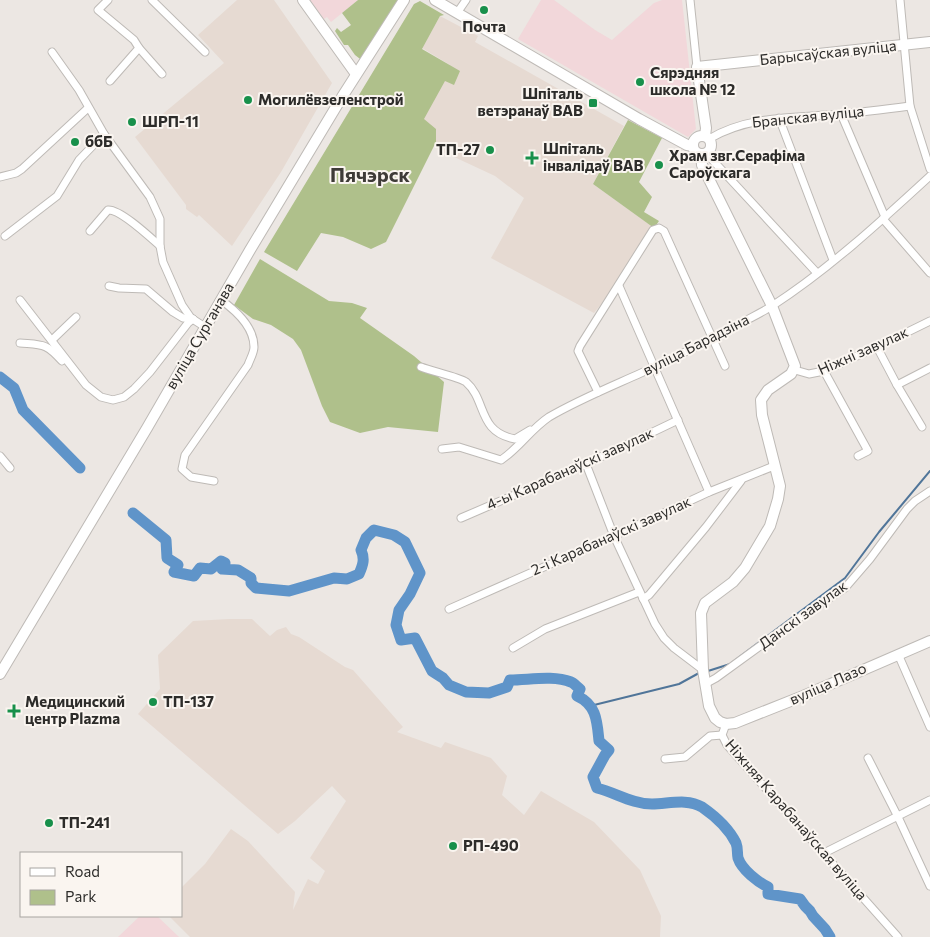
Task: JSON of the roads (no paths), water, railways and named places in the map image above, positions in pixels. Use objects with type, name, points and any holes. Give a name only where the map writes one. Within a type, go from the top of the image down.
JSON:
[{"type":"main road","points":[[303,0],[356,74]]},
{"type":"main road","name":"вуліца Сурганава","points":[[0,674],[356,74],[404,0]]},
{"type":"main road","points":[[435,0],[639,119],[687,145],[693,146]]},
{"type":"main road","name":"Барысаўская вуліца","points":[[696,67],[930,42]]},
{"type":"main road","points":[[696,67],[707,137],[711,147],[704,154],[702,165],[772,306],[794,359],[795,370]]},
{"type":"main road","points":[[704,154],[694,150],[693,146],[696,137],[707,137]]},
{"type":"main road","name":"Ніжняя Карабанаўская вуліца","points":[[726,724],[716,718],[709,706],[703,670],[701,613],[705,603],[733,582],[746,568],[766,536],[778,500],[780,486],[762,415],[761,400],[768,390],[795,370]]},
{"type":"main road","name":"вуліца Лазо","points":[[726,724],[735,723],[795,700],[930,641]]},
{"type":"street","points":[[108,0],[98,10],[134,40],[162,74]]},
{"type":"street","points":[[152,0],[205,52]]},
{"type":"street","points":[[457,12],[466,0]]},
{"type":"street","points":[[690,0],[696,67]]},
{"type":"street","points":[[900,0],[910,106],[930,168]]},
{"type":"street","points":[[110,81],[139,48]]},
{"type":"street","points":[[52,52],[79,90],[104,134],[150,198],[160,218],[160,246],[163,262],[182,305],[193,319],[205,326]]},
{"type":"street","name":"Бранская вуліца","points":[[707,137],[755,121],[910,106]]},
{"type":"street","points":[[0,177],[16,174],[88,108]]},
{"type":"street","points":[[840,114],[884,218],[930,273]]},
{"type":"street","points":[[779,118],[833,260]]},
{"type":"street","points":[[6,236],[57,196],[79,160],[104,134]]},
{"type":"street","points":[[704,154],[817,273]]},
{"type":"street","name":"вуліца Барадзіна","points":[[442,449],[459,447],[501,460],[549,418],[598,392],[712,338],[772,306],[833,260],[884,218],[930,176]]},
{"type":"street","points":[[90,231],[108,210],[112,210],[160,246]]},
{"type":"street","points":[[598,392],[578,351],[653,230],[659,228],[664,231],[725,366]]},
{"type":"street","points":[[109,286],[146,289],[173,312],[183,318],[193,319]]},
{"type":"street","points":[[619,286],[709,492]]},
{"type":"street","name":"вуліца Сурганава","points":[[20,300],[90,389],[101,397],[113,400],[124,397],[134,389],[193,319]]},
{"type":"street","points":[[214,481],[191,477],[182,469],[182,464],[185,455],[248,365],[254,349],[253,338],[248,327],[221,300]]},
{"type":"street","points":[[52,340],[76,317]]},
{"type":"street","name":"Ніжні завулак","points":[[795,370],[809,374],[824,371],[930,320]]},
{"type":"street","points":[[20,343],[45,345],[51,348],[67,366],[74,370]]},
{"type":"street","points":[[877,347],[896,385],[922,427]]},
{"type":"street","points":[[421,367],[466,382],[476,397],[483,414],[500,435],[515,439],[539,425]]},
{"type":"street","points":[[896,385],[930,368]]},
{"type":"street","points":[[824,371],[868,451],[858,456]]},
{"type":"street","name":"4-ы Карабанаўскі завулак","points":[[462,518],[586,464],[678,420]]},
{"type":"street","points":[[0,456],[10,468]]},
{"type":"street","points":[[586,464],[614,536],[654,624],[664,638],[703,670]]},
{"type":"street","name":"2-і Карабанаўскі завулак","points":[[449,609],[709,492],[774,466]]},
{"type":"street","points":[[643,599],[649,595],[706,528],[742,480]]},
{"type":"street","name":"Данскі завулак","points":[[705,684],[845,588],[870,559],[907,509],[930,491]]},
{"type":"street","points":[[513,648],[545,630],[639,592]]},
{"type":"street","points":[[898,654],[930,727]]},
{"type":"street","name":"Ніжняя Карабанаўская вуліца","points":[[726,724],[722,735],[727,745],[898,937]]},
{"type":"street","points":[[665,759],[685,757],[710,736],[722,735]]},
{"type":"street","points":[[868,758],[930,886]]},
{"type":"street","points":[[824,853],[930,800]]},
{"type":"waterway","points":[[0,377],[14,388],[23,410],[80,468]]},
{"type":"waterway","points":[[708,671],[730,664],[845,578],[879,532],[930,471]]},
{"type":"waterway","points":[[133,513],[166,540],[167,558],[178,565],[174,572],[194,576],[200,568],[211,569],[221,561],[225,563],[222,569],[238,570],[251,578],[251,583],[256,588],[289,591],[334,578],[347,579],[359,574],[363,562],[361,550],[366,538],[374,530],[394,535],[405,542],[420,573],[410,594],[399,610],[396,625],[401,640],[415,638],[432,671],[443,678],[449,685],[466,692],[489,693],[507,687],[510,680],[549,678],[573,683],[580,689],[577,696],[589,704],[595,715],[599,741],[609,750],[593,777],[597,788],[645,804],[684,802],[702,807],[730,833],[736,843],[738,858],[743,867],[768,887],[768,894],[800,899],[830,937]]},
{"type":"waterway","points":[[590,706],[679,684],[699,673]]},
{"type":"place","name":"Почта","points":[[484,10]]},
{"type":"place","name":"Сярэдняя школа № 12","points":[[640,82]]},
{"type":"place","name":"Могилёвзеленстрой","points":[[248,100]]},
{"type":"place","name":"Шпіталь ветэранаў ВАВ","points":[[593,103]]},
{"type":"place","name":"ШРП-11","points":[[132,122]]},
{"type":"place","name":"ббБ","points":[[75,142]]},
{"type":"place","name":"ТП-27","points":[[490,150]]},
{"type":"place","name":"Шпіталь інвалідаў ВАВ","points":[[532,158]]},
{"type":"place","name":"Храм звг.Серафіма Сароўскага","points":[[659,165]]},
{"type":"place","name":"ТП-137","points":[[153,702]]},
{"type":"place","name":"Медицинский центр Plazma","points":[[14,711]]},
{"type":"place","name":"ТП-241","points":[[49,823]]},
{"type":"place","name":"РП-490","points":[[453,846]]},
{"type":"district","name":"Пячэрск","points":[[370,175]]}]
